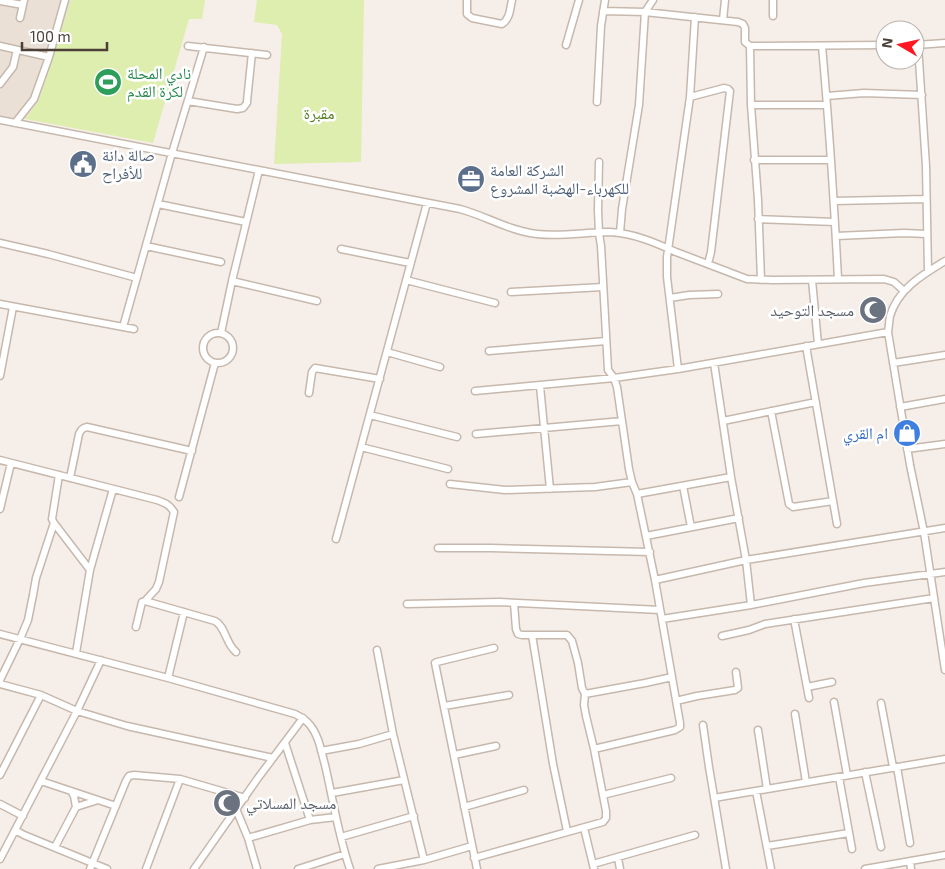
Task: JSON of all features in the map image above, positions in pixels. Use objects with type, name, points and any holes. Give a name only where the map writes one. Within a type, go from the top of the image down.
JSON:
[{"type":"street","points":[[15,123],[34,99],[49,57],[65,0]]},
{"type":"street","points":[[467,0],[467,14],[472,18],[502,24],[506,22],[509,15],[512,0]]},
{"type":"street","points":[[566,46],[579,0]]},
{"type":"street","points":[[597,102],[605,0]]},
{"type":"street","points":[[620,233],[622,209],[639,105],[646,12],[653,0]]},
{"type":"street","points":[[723,20],[725,0]]},
{"type":"street","points":[[772,16],[773,0]]},
{"type":"street","points":[[0,1],[23,2],[20,18]]},
{"type":"street","points":[[603,11],[646,12],[723,20],[743,24],[745,28],[745,42],[750,46],[875,45]]},
{"type":"street","points":[[678,369],[666,261],[690,98],[695,17]]},
{"type":"street","points":[[925,44],[945,43]]},
{"type":"street","points":[[0,46],[49,57]]},
{"type":"street","points":[[188,46],[267,55]]},
{"type":"street","points":[[750,46],[751,105],[762,280]]},
{"type":"street","points":[[822,46],[827,96],[838,279]]},
{"type":"street","points":[[123,327],[204,47]]},
{"type":"street","points":[[0,84],[13,67],[17,50]]},
{"type":"street","points":[[188,101],[237,109],[243,108],[247,100],[252,53]]},
{"type":"street","points":[[920,70],[926,166],[928,271]]},
{"type":"street","points":[[690,98],[724,88],[730,91],[709,260]]},
{"type":"street","points":[[827,96],[864,93],[922,95]]},
{"type":"street","points":[[751,105],[827,105]]},
{"type":"street","points":[[0,120],[427,203],[468,212],[530,233],[550,235],[620,233],[668,248],[745,278],[762,280],[884,279],[894,282],[904,291]]},
{"type":"street","points":[[754,160],[831,160]]},
{"type":"street","points":[[594,749],[675,730],[680,727],[650,552],[637,494],[632,482],[617,387],[614,378],[608,370],[599,233],[599,162]]},
{"type":"street","points":[[221,333],[259,170]]},
{"type":"street","points":[[834,200],[926,199]]},
{"type":"street","points":[[336,540],[427,203]]},
{"type":"street","points":[[158,204],[246,222]]},
{"type":"street","points":[[758,219],[835,222]]},
{"type":"street","points":[[836,236],[904,233],[927,234]]},
{"type":"street","points":[[0,242],[137,278]]},
{"type":"street","points":[[146,246],[221,262]]},
{"type":"street","points":[[668,248],[677,248],[746,274],[751,278]]},
{"type":"street","points":[[341,249],[410,263]]},
{"type":"street","points":[[945,261],[928,271],[904,291],[895,304],[890,317],[888,332],[907,449],[924,532],[945,670]]},
{"type":"street","points":[[406,280],[494,303]]},
{"type":"street","points":[[812,280],[818,344]]},
{"type":"street","points":[[232,281],[317,301]]},
{"type":"street","points":[[511,292],[603,288]]},
{"type":"street","points":[[670,298],[718,294]]},
{"type":"street","points":[[0,304],[134,329]]},
{"type":"street","points":[[0,376],[13,307]]},
{"type":"street","points":[[475,391],[614,378],[714,364],[888,332]]},
{"type":"street","points":[[221,333],[230,337],[234,346],[233,351],[229,359],[215,363],[205,354],[205,340],[212,334],[221,333]]},
{"type":"street","points":[[489,351],[606,340]]},
{"type":"street","points":[[806,346],[837,524]]},
{"type":"street","points":[[387,352],[440,367]]},
{"type":"street","points":[[892,364],[945,354]]},
{"type":"street","points":[[180,497],[215,363]]},
{"type":"street","points":[[714,364],[746,560],[751,605]]},
{"type":"street","points":[[309,393],[312,372],[315,368],[380,379]]},
{"type":"street","points":[[540,386],[550,489]]},
{"type":"street","points":[[900,407],[945,399]]},
{"type":"street","points":[[723,421],[816,402]]},
{"type":"street","points":[[770,411],[789,504],[794,507],[833,501]]},
{"type":"street","points":[[370,415],[457,437]]},
{"type":"street","points":[[476,434],[622,421]]},
{"type":"street","points":[[70,478],[79,434],[83,428],[87,427],[192,451]]},
{"type":"street","points":[[907,449],[945,444]]},
{"type":"street","points":[[361,447],[448,469]]},
{"type":"street","points":[[0,460],[167,503],[174,512],[156,589],[142,602],[136,627]]},
{"type":"street","points":[[0,509],[11,463]]},
{"type":"street","points":[[59,475],[52,515],[54,523],[90,570]]},
{"type":"street","points":[[637,494],[731,477]]},
{"type":"street","points":[[450,484],[505,490],[595,487],[632,482]]},
{"type":"street","points":[[683,486],[691,527]]},
{"type":"street","points":[[76,653],[90,570],[113,489]]},
{"type":"street","points":[[646,536],[739,518]]},
{"type":"street","points":[[0,680],[28,620],[36,578],[54,523]]},
{"type":"street","points":[[655,580],[746,560],[945,528]]},
{"type":"street","points":[[438,548],[650,552]]},
{"type":"street","points":[[662,619],[751,605],[864,583],[945,572]]},
{"type":"street","points":[[722,636],[765,624],[934,598]]},
{"type":"street","points":[[145,601],[219,623],[222,626],[227,641],[236,652]]},
{"type":"street","points":[[408,604],[514,603],[660,610]]},
{"type":"street","points":[[474,858],[567,831],[584,828],[603,822],[606,818],[584,705],[585,694],[582,688],[572,640],[566,635],[518,634],[514,603]]},
{"type":"street","points":[[168,678],[184,612]]},
{"type":"street","points":[[936,615],[945,614]]},
{"type":"street","points":[[794,619],[809,698]]},
{"type":"street","points":[[0,634],[168,678],[295,714],[303,718],[311,726],[319,743],[350,869]]},
{"type":"street","points":[[532,635],[553,764],[567,831]]},
{"type":"street","points":[[477,869],[435,663],[494,648]]},
{"type":"street","points":[[377,650],[393,734],[424,860]]},
{"type":"street","points":[[0,859],[77,711],[101,660]]},
{"type":"street","points":[[676,701],[735,690],[738,688],[736,672]]},
{"type":"street","points":[[585,694],[672,677]]},
{"type":"street","points":[[807,687],[832,682]]},
{"type":"street","points":[[0,684],[41,695],[77,711],[127,726],[273,758]]},
{"type":"street","points":[[0,775],[41,695]]},
{"type":"street","points":[[444,706],[509,695]]},
{"type":"street","points":[[834,702],[847,775]]},
{"type":"street","points":[[881,703],[910,843]]},
{"type":"street","points":[[795,714],[806,782]]},
{"type":"street","points":[[195,868],[303,718]]},
{"type":"street","points":[[703,725],[726,869]]},
{"type":"street","points":[[758,730],[767,789]]},
{"type":"street","points":[[321,751],[359,744],[393,734]]},
{"type":"street","points":[[285,743],[310,820]]},
{"type":"street","points":[[454,755],[496,746]]},
{"type":"street","points":[[714,798],[945,758]]},
{"type":"street","points":[[865,772],[881,847]]},
{"type":"street","points":[[91,866],[129,776],[180,779],[245,798]]},
{"type":"street","points":[[839,777],[852,848]]},
{"type":"street","points":[[603,795],[671,778]]},
{"type":"street","points":[[146,869],[180,779]]},
{"type":"street","points":[[332,793],[404,780]]},
{"type":"street","points":[[41,781],[116,806]]},
{"type":"street","points":[[464,807],[524,790]]},
{"type":"street","points":[[55,847],[76,807],[71,791]]},
{"type":"street","points":[[756,791],[771,869]]},
{"type":"street","points":[[76,807],[98,800]]},
{"type":"street","points":[[0,804],[23,816]]},
{"type":"street","points":[[236,809],[248,838],[257,869]]},
{"type":"street","points":[[341,837],[414,816]]},
{"type":"street","points":[[248,838],[310,820],[336,817]]},
{"type":"street","points":[[584,828],[593,867],[695,835]]},
{"type":"street","points":[[15,830],[55,847],[91,866],[107,869]]},
{"type":"street","points":[[767,846],[849,833]]},
{"type":"street","points":[[378,869],[424,860],[472,846]]},
{"type":"street","points":[[298,869],[345,854]]},
{"type":"street","points":[[867,869],[945,855]]},
{"type":"street","points":[[618,858],[620,869]]},
{"type":"street","points":[[910,862],[911,869]]},
{"type":"shaded area","points":[[0,0],[71,0],[39,100],[25,119],[0,116]]},
{"type":"green space","name":"نادي المحلة لكرة القدم","points":[[71,0],[205,0],[202,19],[189,19],[153,143],[25,119],[39,100]]},
{"type":"green space","name":"مقبرة","points":[[257,0],[364,0],[361,162],[274,164],[282,34],[277,25],[254,22]]},
{"type":"place","name":"نادي المحلة لكرة القدم","points":[[108,82]]},
{"type":"place","name":"صالة دانة للأفراح","points":[[83,164]]},
{"type":"place","name":"الشركة العامة للكهرباء-الهضبة المشروع","points":[[471,179]]},
{"type":"place","name":"مسجد التوحيد","points":[[873,310]]},
{"type":"place","name":"ام القري","points":[[907,433]]},
{"type":"place","name":"مسجد المسلاتي","points":[[227,803]]}]
